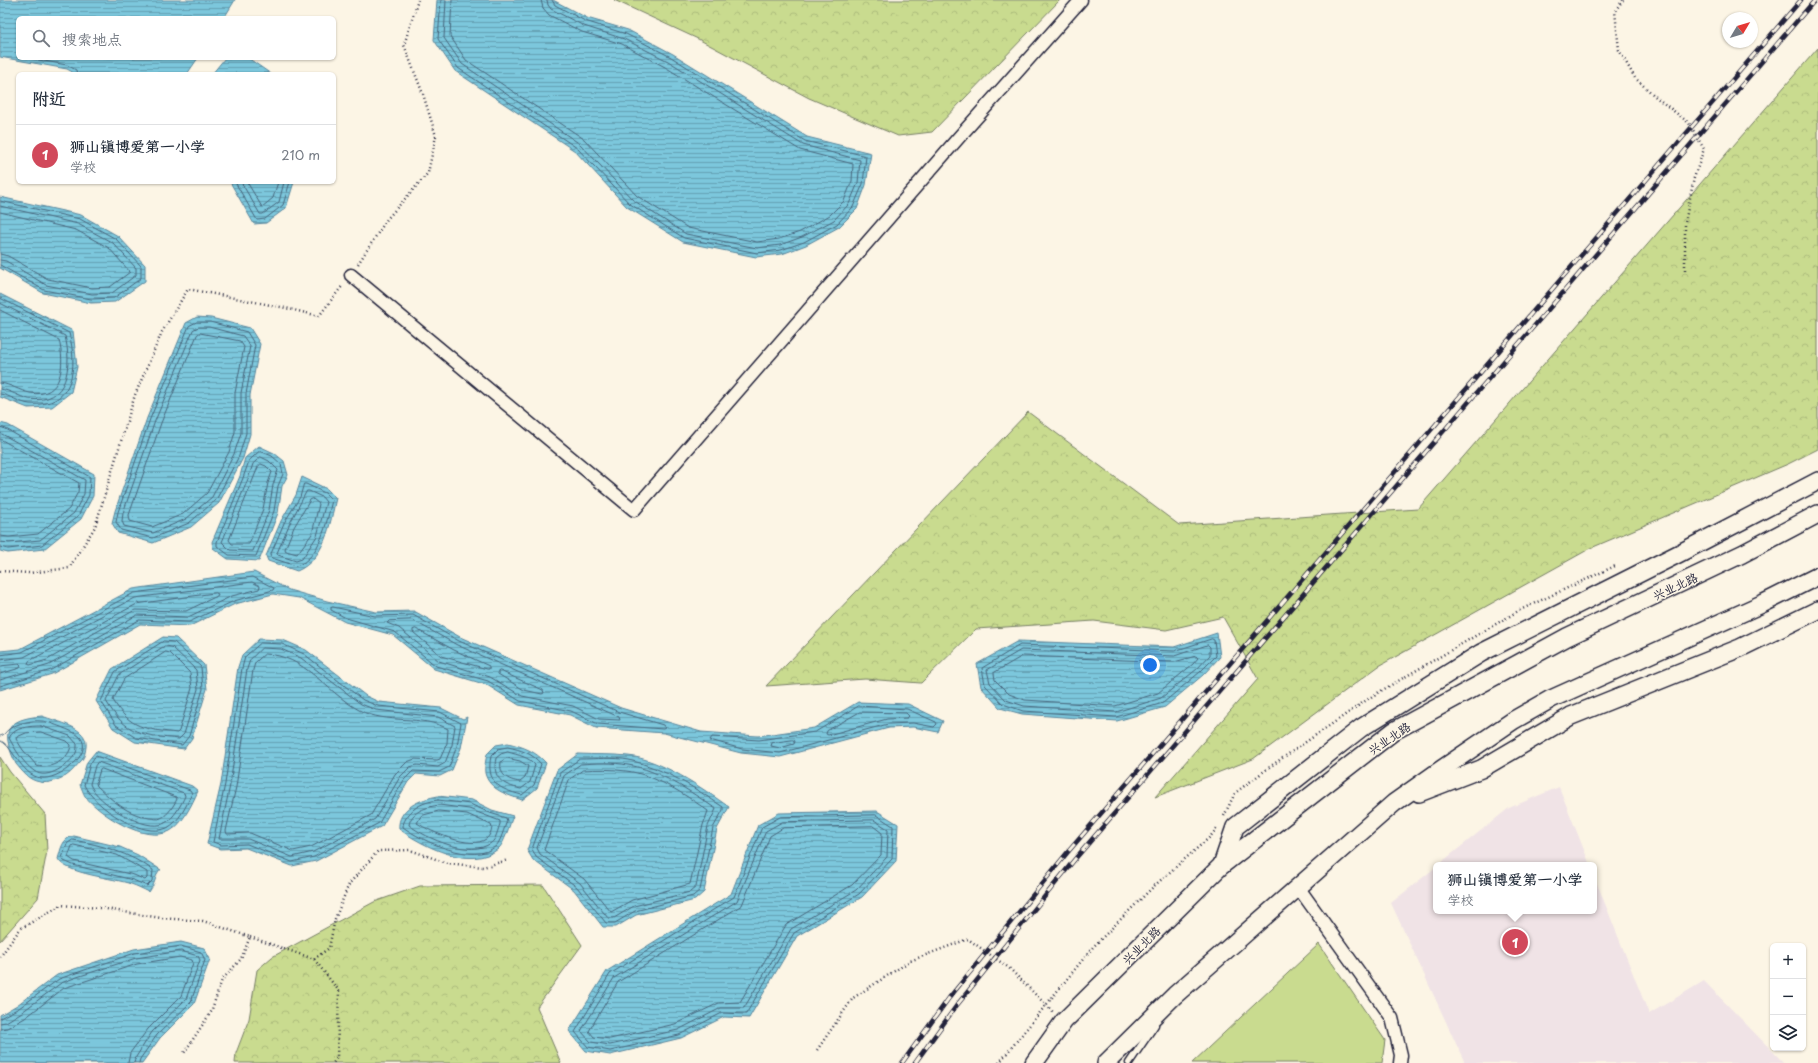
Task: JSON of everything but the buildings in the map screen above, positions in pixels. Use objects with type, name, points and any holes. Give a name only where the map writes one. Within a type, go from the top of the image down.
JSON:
[{"type":"main road","points":[[1222,865],[1235,827],[1361,728],[1481,653],[1678,554],[1818,481]]},
{"type":"main road","name":"兴业北路","points":[[1034,1063],[1064,1021],[1222,865],[1394,732],[1567,637],[1742,554],[1818,514]]},
{"type":"main road","points":[[1106,1063],[1175,995],[1394,803],[1514,720],[1550,700],[1764,603],[1818,576]]},
{"type":"main road","points":[[1394,803],[1481,769],[1571,716],[1740,648],[1818,610]]},
{"type":"street","points":[[351,275],[634,510],[960,136],[1081,0]]},
{"type":"street","points":[[1298,887],[1392,1018],[1401,1055],[1400,1063]]},
{"type":"lane","points":[[1129,1063],[1175,995]]},
{"type":"path","points":[[0,571],[29,573],[69,568],[95,527],[135,395],[162,332],[188,289],[319,316],[351,275],[387,219],[428,174],[436,136],[423,94],[404,45],[418,0]]},
{"type":"path","points":[[1623,0],[1615,11],[1619,50],[1635,78],[1657,98],[1689,122],[1704,149],[1694,178],[1685,223],[1685,270]]},
{"type":"path","points":[[314,959],[329,948],[335,919],[350,884],[378,851],[410,850],[447,863],[483,867],[508,860]]},
{"type":"path","points":[[0,957],[20,929],[61,905],[100,908],[161,918],[204,921],[314,959],[340,991],[337,1058],[333,1063]]},
{"type":"path","points":[[184,1053],[211,1012],[222,980],[241,959],[250,937]]},
{"type":"path","points":[[817,1050],[853,998],[910,961],[968,939],[1009,968],[1046,1006],[1064,1021]]},
{"type":"shaded area","points":[[1559,787],[1589,862],[1442,862],[1509,808]]},
{"type":"shaded area","points":[[1433,869],[1433,914],[1597,914],[1597,884],[1649,1014],[1704,981],[1770,1049],[1770,1051],[1772,1051],[1784,1063],[1465,1063],[1391,903]]},
{"type":"green space","points":[[614,0],[1060,0],[932,132],[898,136],[809,98],[698,39]]},
{"type":"green space","points":[[1818,48],[1818,449],[1788,464],[1591,548],[1379,666],[1253,759],[1155,797],[1258,679],[1223,617],[1166,630],[1094,621],[976,629],[921,683],[865,679],[766,686],[1028,412],[1179,525],[1418,509]]},
{"type":"green space","points":[[0,757],[10,772],[45,814],[47,851],[38,898],[0,941]]},
{"type":"green space","points":[[543,885],[582,945],[537,1007],[561,1063],[235,1063],[236,1053],[249,1019],[257,970],[272,957],[374,902],[420,886]]},
{"type":"green space","points":[[1319,944],[1385,1040],[1382,1063],[1192,1063]]},
{"type":"water","points":[[0,0],[235,0],[225,16],[16,16],[16,60],[0,57]]},
{"type":"water","points":[[437,0],[553,0],[587,18],[628,30],[673,54],[807,137],[871,153],[866,185],[857,209],[839,227],[806,245],[782,254],[756,257],[683,242],[627,207],[575,151],[455,71],[434,40]]},
{"type":"water","points":[[17,60],[197,60],[188,72],[72,72],[67,69]]},
{"type":"water","points":[[223,60],[251,60],[268,72],[214,72]]},
{"type":"water","points":[[231,184],[293,184],[286,208],[266,223],[254,224]]},
{"type":"water","points":[[0,197],[81,215],[118,236],[145,265],[145,281],[115,302],[91,303],[43,293],[0,268]]},
{"type":"water","points":[[0,294],[73,331],[77,367],[71,392],[52,407],[28,408],[0,397]]},
{"type":"water","points":[[197,317],[211,318],[250,328],[260,344],[250,395],[250,434],[243,458],[219,503],[191,527],[153,543],[118,533],[112,523],[147,418],[186,323]]},
{"type":"water","points":[[0,423],[8,425],[94,474],[93,496],[81,519],[44,549],[8,553],[0,551]]},
{"type":"water","points":[[259,446],[274,453],[284,461],[288,475],[282,486],[278,513],[259,561],[228,559],[213,548],[212,542],[240,476],[245,458]]},
{"type":"water","points":[[302,477],[327,489],[336,498],[325,540],[314,558],[297,571],[268,561],[266,556],[281,521],[296,495]]},
{"type":"water","points":[[254,572],[289,590],[327,601],[376,612],[414,611],[460,637],[621,708],[701,732],[758,736],[814,728],[858,702],[908,704],[943,721],[938,732],[913,727],[889,728],[780,757],[741,753],[664,733],[596,728],[570,715],[519,705],[487,685],[434,669],[393,635],[345,622],[299,598],[273,594],[235,604],[190,626],[140,624],[52,674],[0,690],[0,651],[20,649],[133,589]]},
{"type":"water","points":[[1217,633],[1220,657],[1203,675],[1165,707],[1117,721],[1022,714],[1000,708],[981,687],[977,664],[1018,641],[1174,647]]},
{"type":"water","points":[[163,637],[176,638],[204,665],[207,689],[192,738],[184,749],[135,742],[113,728],[96,701],[112,669]]},
{"type":"water","points":[[259,639],[283,640],[306,650],[366,696],[379,702],[441,708],[463,719],[467,717],[461,748],[452,770],[440,776],[416,774],[408,782],[382,826],[316,861],[292,866],[246,848],[220,849],[207,844],[221,784],[238,667],[242,655]]},
{"type":"water","points":[[42,716],[71,726],[86,740],[84,756],[74,769],[66,776],[47,782],[36,781],[26,775],[16,764],[8,743],[8,735],[14,724],[20,720]]},
{"type":"water","points":[[508,743],[529,750],[538,755],[546,763],[537,788],[522,800],[505,794],[495,788],[490,784],[485,773],[487,754],[496,745]]},
{"type":"water","points":[[96,751],[192,786],[198,791],[187,813],[179,824],[170,831],[160,834],[149,834],[124,826],[101,811],[85,796],[80,785],[87,762]]},
{"type":"water","points":[[578,754],[615,755],[641,758],[667,768],[706,791],[729,807],[717,829],[704,892],[695,900],[636,915],[616,927],[603,927],[574,890],[533,860],[527,850],[557,770]]},
{"type":"water","points":[[438,796],[472,800],[492,810],[513,816],[505,839],[500,847],[487,855],[475,858],[461,857],[434,849],[399,829],[399,822],[406,810],[424,799]]},
{"type":"water","points":[[877,811],[898,824],[896,861],[862,897],[797,936],[749,1018],[724,1017],[681,1038],[610,1055],[586,1051],[569,1031],[607,971],[731,894],[758,825],[779,813]]},
{"type":"water","points":[[74,836],[120,847],[138,855],[161,870],[159,870],[149,892],[131,884],[80,872],[62,864],[58,859],[61,848],[67,839]]},
{"type":"water","points":[[181,942],[204,948],[210,959],[194,1004],[160,1038],[142,1063],[0,1063],[0,1015],[17,1005],[57,975],[134,949]]},
{"type":"railway","points":[[902,1063],[949,998],[1067,853],[1801,0]]},
{"type":"railway","points":[[915,1063],[957,1005],[1075,859],[1815,0]]},
{"type":"place","name":"狮山镇博爱第一小学","points":[[1515,942]]}]
